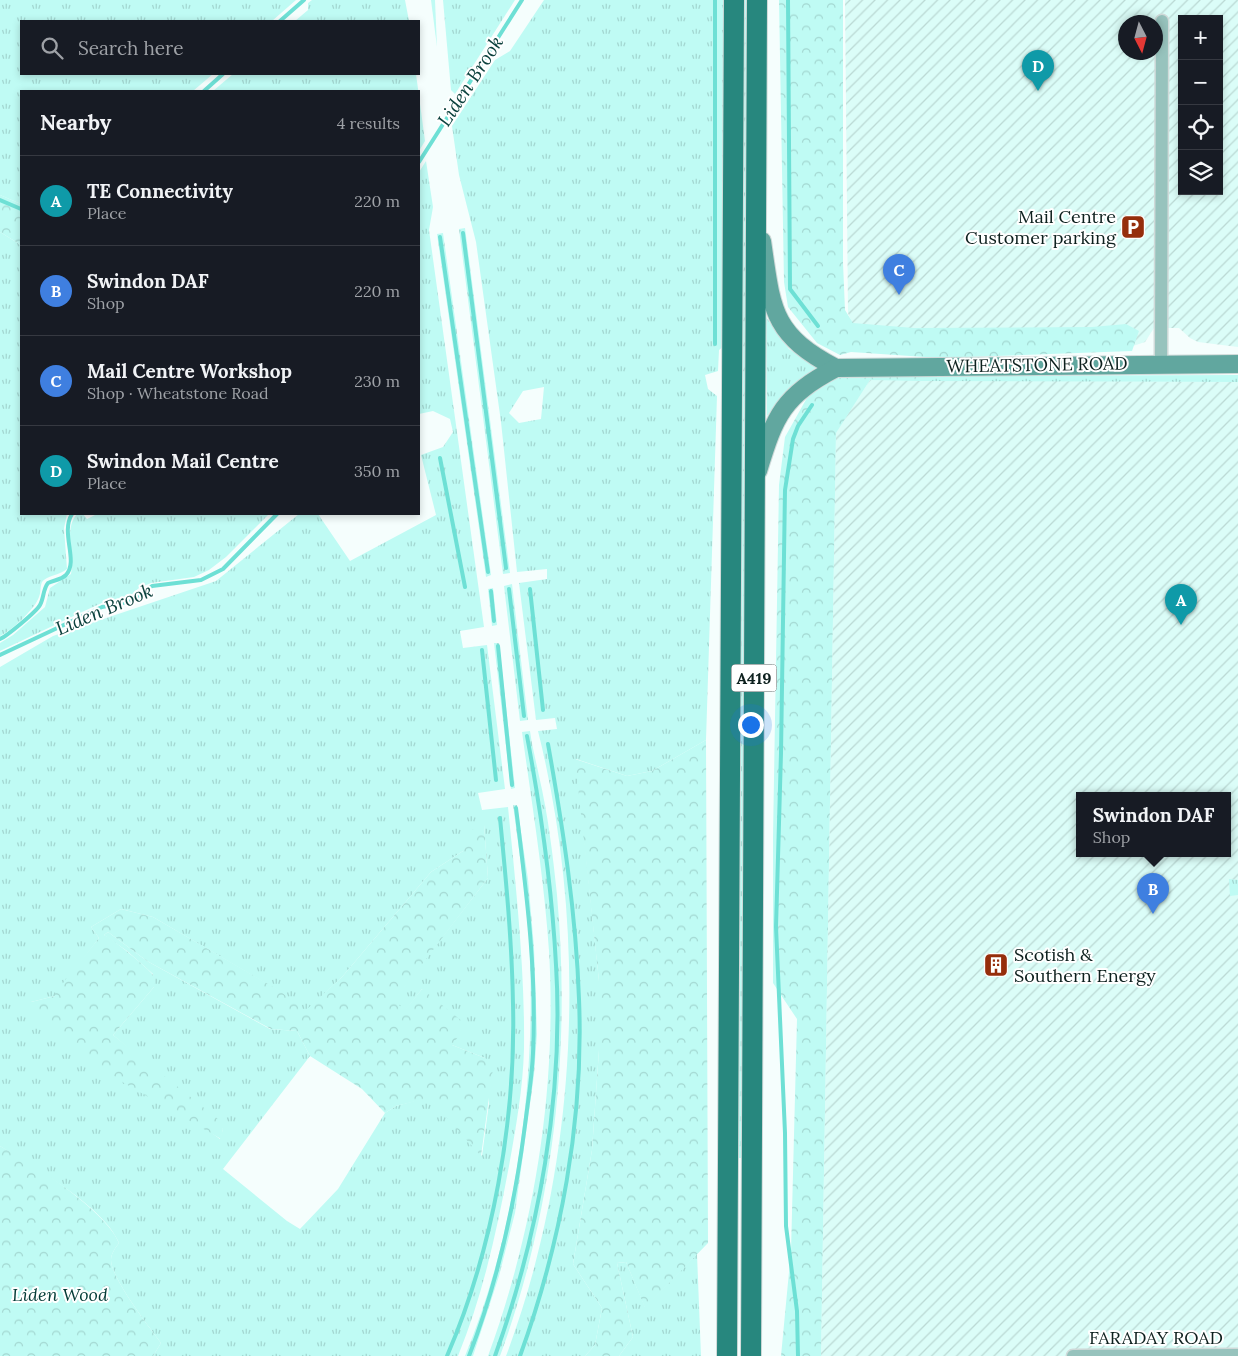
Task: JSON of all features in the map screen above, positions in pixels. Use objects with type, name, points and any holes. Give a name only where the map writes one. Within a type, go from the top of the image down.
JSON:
[{"type":"highway","name":"A419","points":[[727,1356],[734,0]]},
{"type":"highway","name":"A419","points":[[751,1356],[754,485],[757,350],[757,0]]},
{"type":"main road","points":[[754,485],[770,432],[783,408],[804,386],[836,368],[798,345],[781,325],[776,315],[771,303],[756,196]]},
{"type":"main road","name":"WHEATSTONE ROAD","points":[[836,368],[1238,364]]},
{"type":"street","points":[[1161,364],[1162,60]]},
{"type":"street","name":"FARADAY ROAD","points":[[1073,1356],[1238,1355]]},
{"type":"shaded area","points":[[845,0],[1238,0],[1238,347],[1198,342],[1190,338],[1179,328],[1154,328],[1145,342],[1127,348],[863,351],[848,313]]},
{"type":"shaded area","points":[[870,380],[1238,382],[1238,1356],[821,1356],[836,432]]},
{"type":"green space","points":[[0,0],[296,0],[273,20],[20,20],[20,75],[212,75],[194,90],[20,90],[20,204],[0,195]]},
{"type":"green space","points":[[312,0],[405,0],[409,20],[296,20],[308,10],[308,3]]},
{"type":"green space","points":[[431,0],[435,0],[437,47]]},
{"type":"green space","points":[[443,0],[515,0],[455,94],[451,90]]},
{"type":"green space","points":[[544,0],[726,0],[725,345],[719,350],[718,371],[705,375],[708,389],[717,396],[706,740],[652,771],[627,776],[576,759],[599,981],[599,1050],[592,1150],[573,1264],[602,1308],[595,1345],[585,1356],[506,1356],[530,1282],[549,1205],[561,1126],[568,1046],[569,965],[564,886],[554,807],[538,731],[557,729],[555,718],[536,720],[519,583],[547,579],[547,569],[517,572],[501,422],[476,242],[459,175],[452,126],[495,60],[510,51]],"holes":[[[544,387],[541,419],[519,423],[509,413],[523,391]]]},
{"type":"green space","points":[[742,0],[749,0],[743,1158],[737,1158]]},
{"type":"green space","points":[[779,0],[843,0],[843,263],[845,310],[853,323],[914,328],[1092,327],[1126,324],[1139,331],[1132,351],[940,358],[851,352],[840,355],[817,343],[788,307],[784,282]]},
{"type":"green space","points":[[232,75],[416,75],[418,90],[214,90]]},
{"type":"green space","points":[[420,104],[425,141],[420,149]]},
{"type":"green space","points":[[426,161],[433,207],[429,230],[484,627],[460,631],[463,648],[487,645],[505,789],[478,793],[482,810],[508,807],[523,988],[524,1049],[519,1108],[494,1238],[475,1310],[458,1356],[153,1356],[161,1343],[132,1303],[117,1278],[111,1260],[119,1243],[111,1229],[99,1215],[66,1188],[0,1146],[0,667],[53,636],[216,581],[298,515],[319,515],[350,561],[436,515],[421,455],[443,447],[453,432],[450,419],[433,411],[420,414],[420,170]],"holes":[[[484,825],[488,878],[393,1001],[405,1011],[422,989],[452,1045],[485,1058],[489,1103],[482,1156],[429,1097],[396,1106],[385,1113],[338,1189],[300,1229],[287,1221],[223,1169],[310,1056],[297,1031],[270,1029],[147,961],[108,932],[104,935],[127,951],[153,974],[154,987],[113,1035],[223,1129],[220,1139],[31,1002],[55,996],[99,938],[91,927],[121,909],[153,917],[279,991],[305,1012],[342,977],[431,872],[463,851]]]},
{"type":"green space","points":[[0,195],[20,204],[20,244],[0,232]]},
{"type":"green space","points":[[465,228],[510,573],[503,574],[459,229]]},
{"type":"green space","points":[[0,232],[20,244],[20,515],[67,515],[64,528],[67,569],[42,582],[37,602],[16,625],[0,636]]},
{"type":"green space","points":[[443,233],[491,575],[486,577],[437,234]]},
{"type":"green space","points":[[766,317],[789,349],[817,367],[789,388],[767,416]]},
{"type":"green space","points":[[1238,375],[1238,382],[919,381],[919,376]]},
{"type":"green space","points":[[919,376],[919,381],[870,380],[836,433],[821,1356],[781,1356],[791,1251],[797,1019],[773,983],[773,837],[779,485],[785,437],[808,396],[837,378]]},
{"type":"green space","points":[[76,515],[84,515],[87,519],[95,515],[268,515],[226,557],[209,570],[194,577],[151,583],[139,588],[130,596],[104,602],[0,651],[0,643],[13,635],[45,607],[50,588],[71,574],[70,535],[73,520]]},
{"type":"green space","points":[[512,584],[528,720],[520,721],[504,586]]},
{"type":"green space","points":[[493,588],[497,625],[492,626],[488,589]]},
{"type":"green space","points":[[494,643],[499,643],[515,788],[511,789]]},
{"type":"green space","points":[[530,731],[548,820],[557,895],[561,953],[562,1012],[559,1070],[554,1128],[534,1244],[519,1300],[500,1356],[488,1356],[518,1258],[530,1207],[546,1105],[551,1002],[549,951],[544,896],[522,732]]},
{"type":"green space","points":[[706,740],[708,1243],[645,1308],[626,1262],[617,1263],[633,1337],[619,1356],[585,1356],[595,1345],[602,1308],[573,1264],[592,1150],[599,1050],[599,981],[575,759],[627,776],[652,771]]},
{"type":"green space","points":[[513,805],[517,805],[528,879],[534,947],[537,1034],[534,1075],[515,1213],[499,1276],[473,1356],[465,1356],[483,1308],[498,1257],[520,1152],[526,1099],[530,1046],[531,993],[529,941]]},
{"type":"green space","points":[[484,824],[488,878],[394,1001],[405,1010],[422,989],[467,1025],[452,1045],[485,1058],[493,1068],[481,1156],[429,1098],[396,1106],[385,1113],[362,1089],[310,1056],[297,1031],[271,1029],[147,961],[108,932],[104,935],[122,947],[155,978],[154,987],[113,1035],[218,1119],[223,1129],[221,1139],[124,1083],[67,1044],[31,1011],[31,1002],[55,996],[55,993],[99,938],[91,927],[121,909],[153,917],[280,991],[305,1011],[342,977],[431,872],[463,851],[465,833]]},
{"type":"green space","points":[[1229,879],[1238,880],[1238,895],[1230,896]]},
{"type":"green space","name":"Liden Wood","points":[[0,1146],[24,1159],[62,1185],[91,1209],[113,1232],[119,1243],[111,1260],[117,1278],[132,1303],[161,1343],[153,1356],[0,1356]]},
{"type":"green space","points":[[697,1254],[701,1356],[619,1356],[633,1337],[617,1263],[626,1262],[645,1307]]},
{"type":"waterway","points":[[281,20],[304,0]]},
{"type":"waterway","name":"Liden Brook","points":[[420,160],[522,0]]},
{"type":"waterway","points":[[715,0],[715,344]]},
{"type":"waterway","points":[[788,0],[790,289],[818,326]]},
{"type":"waterway","points":[[205,90],[222,75]]},
{"type":"waterway","name":"Liden Brook","points":[[0,200],[20,209]]},
{"type":"waterway","points":[[463,233],[506,568]]},
{"type":"waterway","points":[[440,237],[488,572]]},
{"type":"waterway","points":[[798,1356],[797,1311],[786,1226],[785,1133],[776,927],[785,490],[793,439],[798,426],[812,405]]},
{"type":"waterway","points":[[440,458],[465,587]]},
{"type":"waterway","name":"Liden Brook","points":[[0,639],[21,624],[37,608],[48,583],[66,575],[71,562],[68,530],[72,515]]},
{"type":"waterway","name":"Liden Brook","points":[[0,655],[102,607],[132,601],[152,586],[201,580],[223,569],[276,515]]},
{"type":"waterway","points":[[509,589],[524,716]]},
{"type":"waterway","points":[[530,589],[543,710]]},
{"type":"waterway","points":[[491,591],[494,621]]},
{"type":"waterway","points":[[498,646],[512,785]]},
{"type":"waterway","points":[[482,650],[496,780]]},
{"type":"waterway","points":[[495,1356],[511,1310],[536,1213],[552,1114],[556,1064],[556,965],[552,907],[537,793],[527,736]]},
{"type":"waterway","points":[[520,1356],[535,1313],[558,1225],[567,1180],[578,1090],[580,1044],[575,935],[564,839],[548,744]]},
{"type":"waterway","points":[[469,1356],[489,1299],[511,1213],[532,1071],[534,1022],[532,961],[516,808]]},
{"type":"waterway","points":[[447,1356],[463,1315],[489,1228],[506,1138],[513,1048],[513,1004],[500,818]]},
{"type":"place","name":"Swindon Mail Centre","points":[[1038,91]]},
{"type":"place","name":"Mail Centre Customer parking","points":[[1133,227]]},
{"type":"place","name":"Mail Centre Workshop","points":[[899,295]]},
{"type":"place","name":"TE Connectivity","points":[[1181,625]]},
{"type":"place","name":"Swindon DAF","points":[[1153,914]]},
{"type":"place","name":"Scotish & Southern Energy","points":[[996,965]]}]
